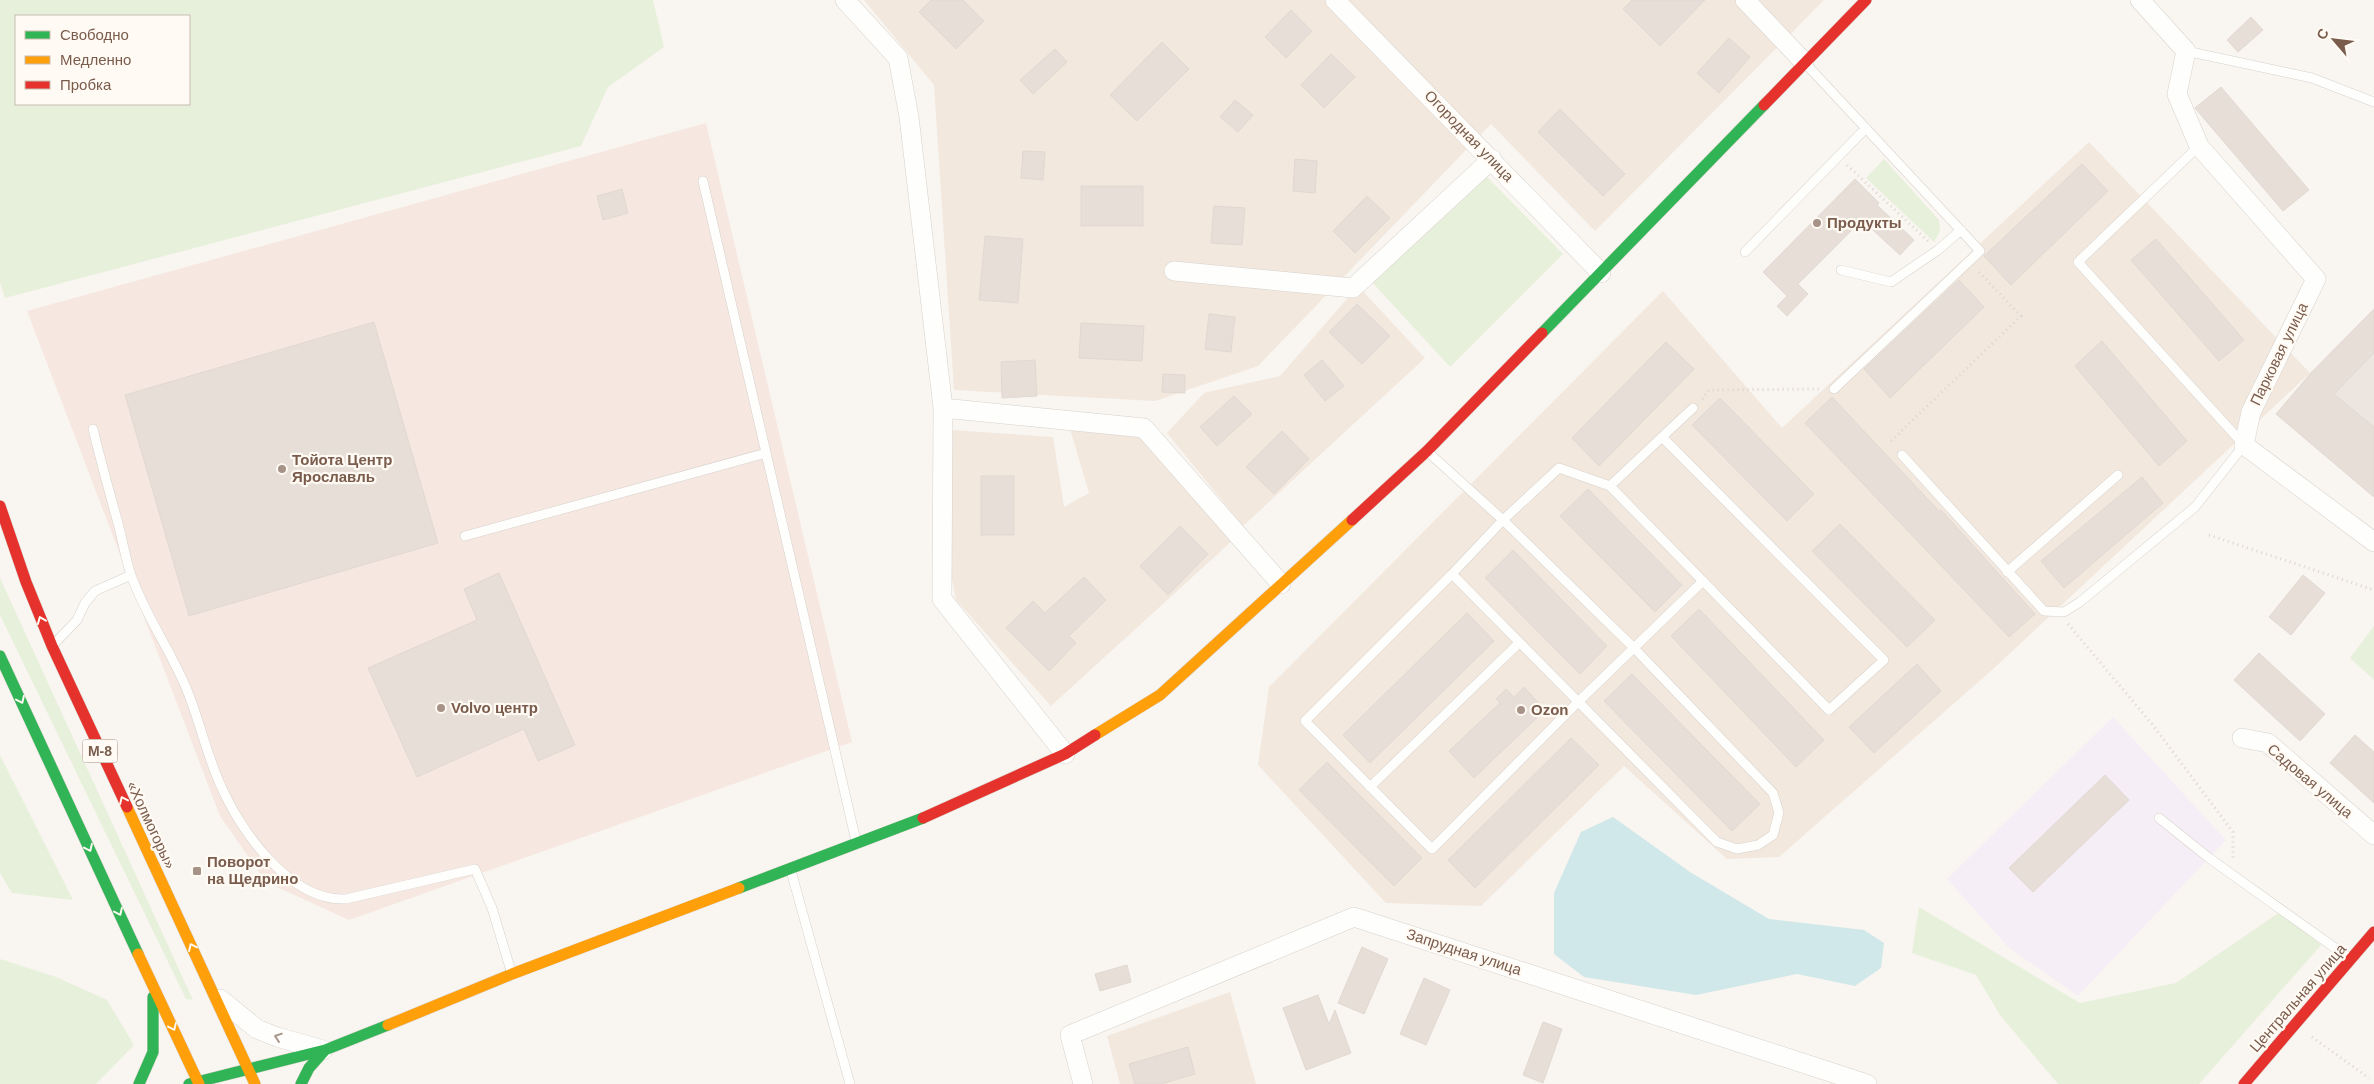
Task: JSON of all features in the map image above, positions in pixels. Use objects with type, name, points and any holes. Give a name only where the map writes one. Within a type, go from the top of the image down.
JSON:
[{"type":"main road","points":[[0,656],[152,983],[195,1083],[325,1050],[512,974],[941,811],[1066,754],[1160,695],[1426,451],[1866,0]]},
{"type":"main road","name":"«Холмогоры»","points":[[0,506],[26,582],[52,646],[248,1069]]},
{"type":"main road","name":"Центральная улица","points":[[2244,1084],[2374,932]]},
{"type":"main road","points":[[140,1084],[154,1052],[155,1028],[152,983]]},
{"type":"main road","points":[[301,1084],[309,1068],[325,1050]]},
{"type":"main road","name":"М-8","points":[[248,1069],[255,1084]]},
{"type":"street","points":[[845,0],[898,58],[909,117],[943,408],[942,599],[1066,754]]},
{"type":"street","name":"Огородная улица","points":[[1335,0],[1601,273]]},
{"type":"street","points":[[1745,0],[1804,62]]},
{"type":"street","points":[[2140,0],[2186,51],[2177,94],[2199,146]]},
{"type":"street","name":"Парковая улица","points":[[2199,146],[2316,279],[2251,412],[2244,445]]},
{"type":"street","points":[[1174,271],[1353,288],[1492,159]]},
{"type":"street","points":[[943,408],[1144,428],[1281,584]]},
{"type":"street","points":[[2244,445],[2374,542]]},
{"type":"street","name":"Садовая улица","points":[[2242,738],[2268,743],[2374,835]]},
{"type":"street","name":"Запрудная улица","points":[[1083,1084],[1070,1035],[1354,917],[1866,1084]]},
{"type":"street","points":[[212,992],[241,1018],[257,1029],[277,1037],[325,1050]]},
{"type":"lane","points":[[2186,51],[2312,78],[2374,102]]},
{"type":"lane","points":[[1804,62],[1980,251],[1834,389]]},
{"type":"lane","points":[[1745,252],[1866,128]]},
{"type":"lane","points":[[1902,455],[2044,611],[2064,612],[2080,602],[2195,507],[2244,445],[2078,262],[2199,146]]},
{"type":"lane","points":[[703,181],[856,844]]},
{"type":"lane","points":[[1841,270],[1891,282],[1938,250],[1961,230]]},
{"type":"lane","points":[[1610,486],[1693,408]]},
{"type":"lane","points":[[93,429],[131,575],[187,689],[221,787],[243,825],[263,852],[281,871],[314,893],[333,899],[346,899],[475,869],[492,908],[512,974]]},
{"type":"lane","points":[[1662,437],[1884,660],[1829,710],[1704,581],[1610,486],[1559,468],[1504,520],[1305,721],[1432,849],[1577,702],[1704,581]]},
{"type":"lane","points":[[1426,451],[1504,520],[1634,648],[1773,793],[1779,812],[1772,835],[1758,845],[1737,849],[1717,842],[1452,574]]},
{"type":"lane","points":[[465,536],[766,452]]},
{"type":"lane","points":[[2007,572],[2118,475]]},
{"type":"lane","points":[[52,646],[77,620],[85,603],[95,591],[131,575]]},
{"type":"lane","points":[[1370,787],[1519,643]]},
{"type":"lane","points":[[2160,818],[2210,858],[2351,960]]},
{"type":"lane","points":[[790,868],[850,1084]]},
{"type":"path","points":[[1838,156],[1938,250]]},
{"type":"path","points":[[1891,441],[2021,316],[1969,262]]},
{"type":"path","points":[[1709,390],[1834,389]]},
{"type":"path","points":[[2209,535],[2374,590]]},
{"type":"path","points":[[2064,620],[2152,724],[2233,832],[2233,874]]},
{"type":"path","points":[[2295,1024],[2369,1078]]},
{"type":"shaded area","points":[[864,0],[1824,0],[1595,231],[1491,124],[1258,366],[1155,401],[954,390],[934,85]]},
{"type":"shaded area","points":[[706,123],[852,742],[349,920],[266,882],[220,816],[27,311]]},
{"type":"shaded area","points":[[2089,142],[2310,373],[1992,670],[1779,857],[1727,859],[1624,766],[1481,906],[1386,903],[1258,765],[1269,687],[1663,291],[1782,428]]},
{"type":"shaded area","points":[[1358,286],[1425,358],[1243,526],[1167,433],[1204,393],[1280,376]]},
{"type":"shaded area","points":[[2374,309],[2374,497],[2276,414],[2310,373]]},
{"type":"shaded area","points":[[1068,422],[1139,433],[1232,541],[1051,706],[956,600],[950,569],[951,430],[1053,437],[1064,507],[1089,493]]},
{"type":"shaded area","points":[[2113,717],[2226,840],[2078,996],[2008,947],[1947,879]]},
{"type":"shaded area","points":[[1230,992],[1256,1084],[1120,1084],[1107,1036]]},
{"type":"green space","points":[[0,0],[653,0],[664,47],[608,87],[581,146],[5,298],[0,282]]},
{"type":"green space","points":[[1884,159],[1939,220],[1940,231],[1934,242],[1866,178]]},
{"type":"green space","points":[[1484,174],[1563,254],[1450,367],[1372,282]]},
{"type":"green space","points":[[0,578],[193,1000],[186,999],[0,615]]},
{"type":"green space","points":[[2374,626],[2374,680],[2350,658]]},
{"type":"green space","points":[[0,755],[73,900],[12,893],[0,873]]},
{"type":"green space","points":[[1919,907],[2080,1003],[2176,983],[2280,912],[2321,945],[2199,1084],[2058,1084],[2000,1015],[1976,975],[1912,953]]},
{"type":"green space","points":[[0,959],[56,977],[107,1000],[134,1045],[96,1084],[0,1084]]},
{"type":"water","points":[[1613,817],[1690,872],[1769,919],[1864,930],[1884,943],[1881,968],[1855,986],[1797,974],[1696,995],[1584,977],[1554,954],[1554,893],[1581,832]]},
{"type":"building","points":[[931,0],[963,0],[984,21],[956,49],[919,12]]},
{"type":"building","points":[[1632,0],[1705,0],[1660,46],[1623,9]]},
{"type":"building","points":[[1291,10],[1312,31],[1286,58],[1265,37]]},
{"type":"building","points":[[2251,17],[2263,30],[2238,52],[2227,40]]},
{"type":"building","points":[[1729,38],[1750,57],[1719,93],[1697,73]]},
{"type":"building","points":[[1162,42],[1189,69],[1137,121],[1110,95]]},
{"type":"building","points":[[1055,49],[1067,62],[1033,94],[1020,80]]},
{"type":"building","points":[[1331,54],[1355,77],[1324,108],[1301,85]]},
{"type":"building","points":[[2221,87],[2309,190],[2283,211],[2195,108]]},
{"type":"building","points":[[1235,100],[1253,115],[1238,132],[1220,117]]},
{"type":"building","points":[[1560,109],[1625,174],[1603,196],[1538,132]]},
{"type":"building","points":[[1023,151],[1045,152],[1043,180],[1021,178]]},
{"type":"building","points":[[1295,159],[1317,161],[1315,193],[1293,191]]},
{"type":"building","points":[[2082,164],[2108,191],[2011,285],[1984,256]]},
{"type":"building","points":[[1855,179],[1879,203],[1877,205],[1914,240],[1900,255],[1862,220],[1798,284],[1808,294],[1787,316],[1777,306],[1787,296],[1763,272]]},
{"type":"building","points":[[1081,186],[1143,186],[1143,226],[1081,226]]},
{"type":"building","points":[[622,189],[628,213],[603,220],[597,196]]},
{"type":"building","points":[[1367,196],[1390,218],[1355,253],[1333,231]]},
{"type":"building","points":[[1214,206],[1245,208],[1242,245],[1211,243]]},
{"type":"building","points":[[985,236],[1023,239],[1018,303],[979,300]]},
{"type":"building","points":[[2156,239],[2244,340],[2219,361],[2131,260]]},
{"type":"building","points":[[1959,280],[1984,307],[1890,398],[1864,369]]},
{"type":"building","points":[[1357,304],[1390,336],[1362,364],[1329,332]]},
{"type":"building","points":[[2374,309],[2374,353],[2334,394],[2374,427],[2374,497],[2276,414],[2313,371]]},
{"type":"building","points":[[1209,314],[1235,317],[1231,352],[1205,349]]},
{"type":"building","name":"Тойота Центр Ярославль","points":[[374,322],[438,543],[189,616],[125,395]]},
{"type":"building","points":[[1081,323],[1144,326],[1142,361],[1079,358]]},
{"type":"building","points":[[2102,341],[2187,441],[2159,466],[2075,366]]},
{"type":"building","points":[[1666,342],[1694,369],[1599,466],[1572,438]]},
{"type":"building","points":[[1035,360],[1037,396],[1002,398],[1001,362]]},
{"type":"building","points":[[1322,360],[1344,386],[1325,401],[1304,375]]},
{"type":"building","points":[[1163,374],[1185,375],[1185,393],[1162,392]]},
{"type":"building","points":[[1234,396],[1252,414],[1217,446],[1200,427]]},
{"type":"building","points":[[1832,397],[1939,511],[1941,510],[2035,614],[2009,637],[1805,423]]},
{"type":"building","points":[[1720,398],[1814,494],[1787,521],[1692,425]]},
{"type":"building","points":[[1282,431],[1309,459],[1274,494],[1246,467]]},
{"type":"building","points":[[981,476],[1014,476],[1014,535],[981,535]]},
{"type":"building","points":[[2142,477],[2163,503],[2064,588],[2041,561]]},
{"type":"building","points":[[1588,489],[1682,585],[1655,612],[1560,516]]},
{"type":"building","points":[[1840,524],[1935,620],[1907,647],[1812,551]]},
{"type":"building","points":[[1180,526],[1208,554],[1168,595],[1140,566]]},
{"type":"building","points":[[1513,550],[1607,646],[1580,674],[1485,578]]},
{"type":"building","points":[[499,573],[575,745],[538,761],[524,729],[417,777],[368,668],[477,620],[464,589]]},
{"type":"building","points":[[2303,575],[2325,593],[2291,635],[2269,617]]},
{"type":"building","points":[[1084,577],[1106,600],[1069,636],[1076,643],[1049,671],[1006,628],[1033,601],[1045,613]]},
{"type":"building","points":[[1699,609],[1824,740],[1796,767],[1671,636]]},
{"type":"building","points":[[1467,613],[1494,641],[1370,763],[1343,735]]},
{"type":"building","points":[[2259,653],[2325,714],[2300,741],[2234,680]]},
{"type":"building","points":[[1917,664],[1941,691],[1874,753],[1849,727]]},
{"type":"building","points":[[1632,674],[1760,804],[1732,831],[1604,701]]},
{"type":"building","points":[[1524,687],[1545,710],[1474,778],[1449,751],[1500,703],[1496,699],[1506,689],[1514,697]]},
{"type":"building","points":[[2355,735],[2374,752],[2374,803],[2330,763]]},
{"type":"building","points":[[1571,738],[1599,765],[1475,888],[1448,860]]},
{"type":"building","points":[[1327,762],[1422,858],[1394,886],[1299,790]]},
{"type":"building","points":[[2105,775],[2129,800],[2033,892],[2009,868]]},
{"type":"building","points":[[1362,947],[1388,959],[1364,1014],[1338,1003]]},
{"type":"building","points":[[1127,965],[1131,982],[1100,991],[1095,974]]},
{"type":"building","points":[[1424,978],[1450,990],[1426,1045],[1400,1034]]},
{"type":"building","points":[[1318,995],[1329,1024],[1335,1010],[1351,1053],[1306,1070],[1283,1008]]},
{"type":"building","points":[[1543,1022],[1562,1029],[1543,1083],[1523,1075]]},
{"type":"building","points":[[1188,1047],[1195,1074],[1161,1084],[1135,1084],[1129,1064]]},
{"type":"traffic: fast","points":[[1542,333],[1764,105]]},
{"type":"traffic: fast","points":[[0,656],[138,954]]},
{"type":"traffic: fast","points":[[739,888],[923,818]]},
{"type":"traffic: fast","points":[[139,1084],[153,1052],[153,997]]},
{"type":"traffic: fast","points":[[189,1084],[325,1050],[388,1025]]},
{"type":"traffic: fast","points":[[301,1084],[309,1068],[325,1050]]},
{"type":"traffic: slow","points":[[1095,735],[1160,695],[1352,520]]},
{"type":"traffic: slow","points":[[127,807],[255,1084]]},
{"type":"traffic: slow","points":[[388,1025],[512,974],[739,888]]},
{"type":"traffic: slow","points":[[138,954],[199,1084]]},
{"type":"traffic: jam","points":[[1764,105],[1866,0]]},
{"type":"traffic: jam","points":[[1352,520],[1427,451],[1542,333]]},
{"type":"traffic: jam","points":[[0,506],[26,582],[52,646],[127,807]]},
{"type":"traffic: jam","points":[[923,818],[1065,754],[1095,735]]},
{"type":"traffic: jam","points":[[2244,1084],[2374,932]]},
{"type":"place","name":"Продукты","points":[[1817,223]]},
{"type":"place","name":"Тойота Центр Ярославль","points":[[282,469]]},
{"type":"place","name":"Volvo центр","points":[[441,708]]},
{"type":"place","name":"Ozon","points":[[1521,710]]},
{"type":"place","name":"Поворот на Щедрино","points":[[197,871]]}]
